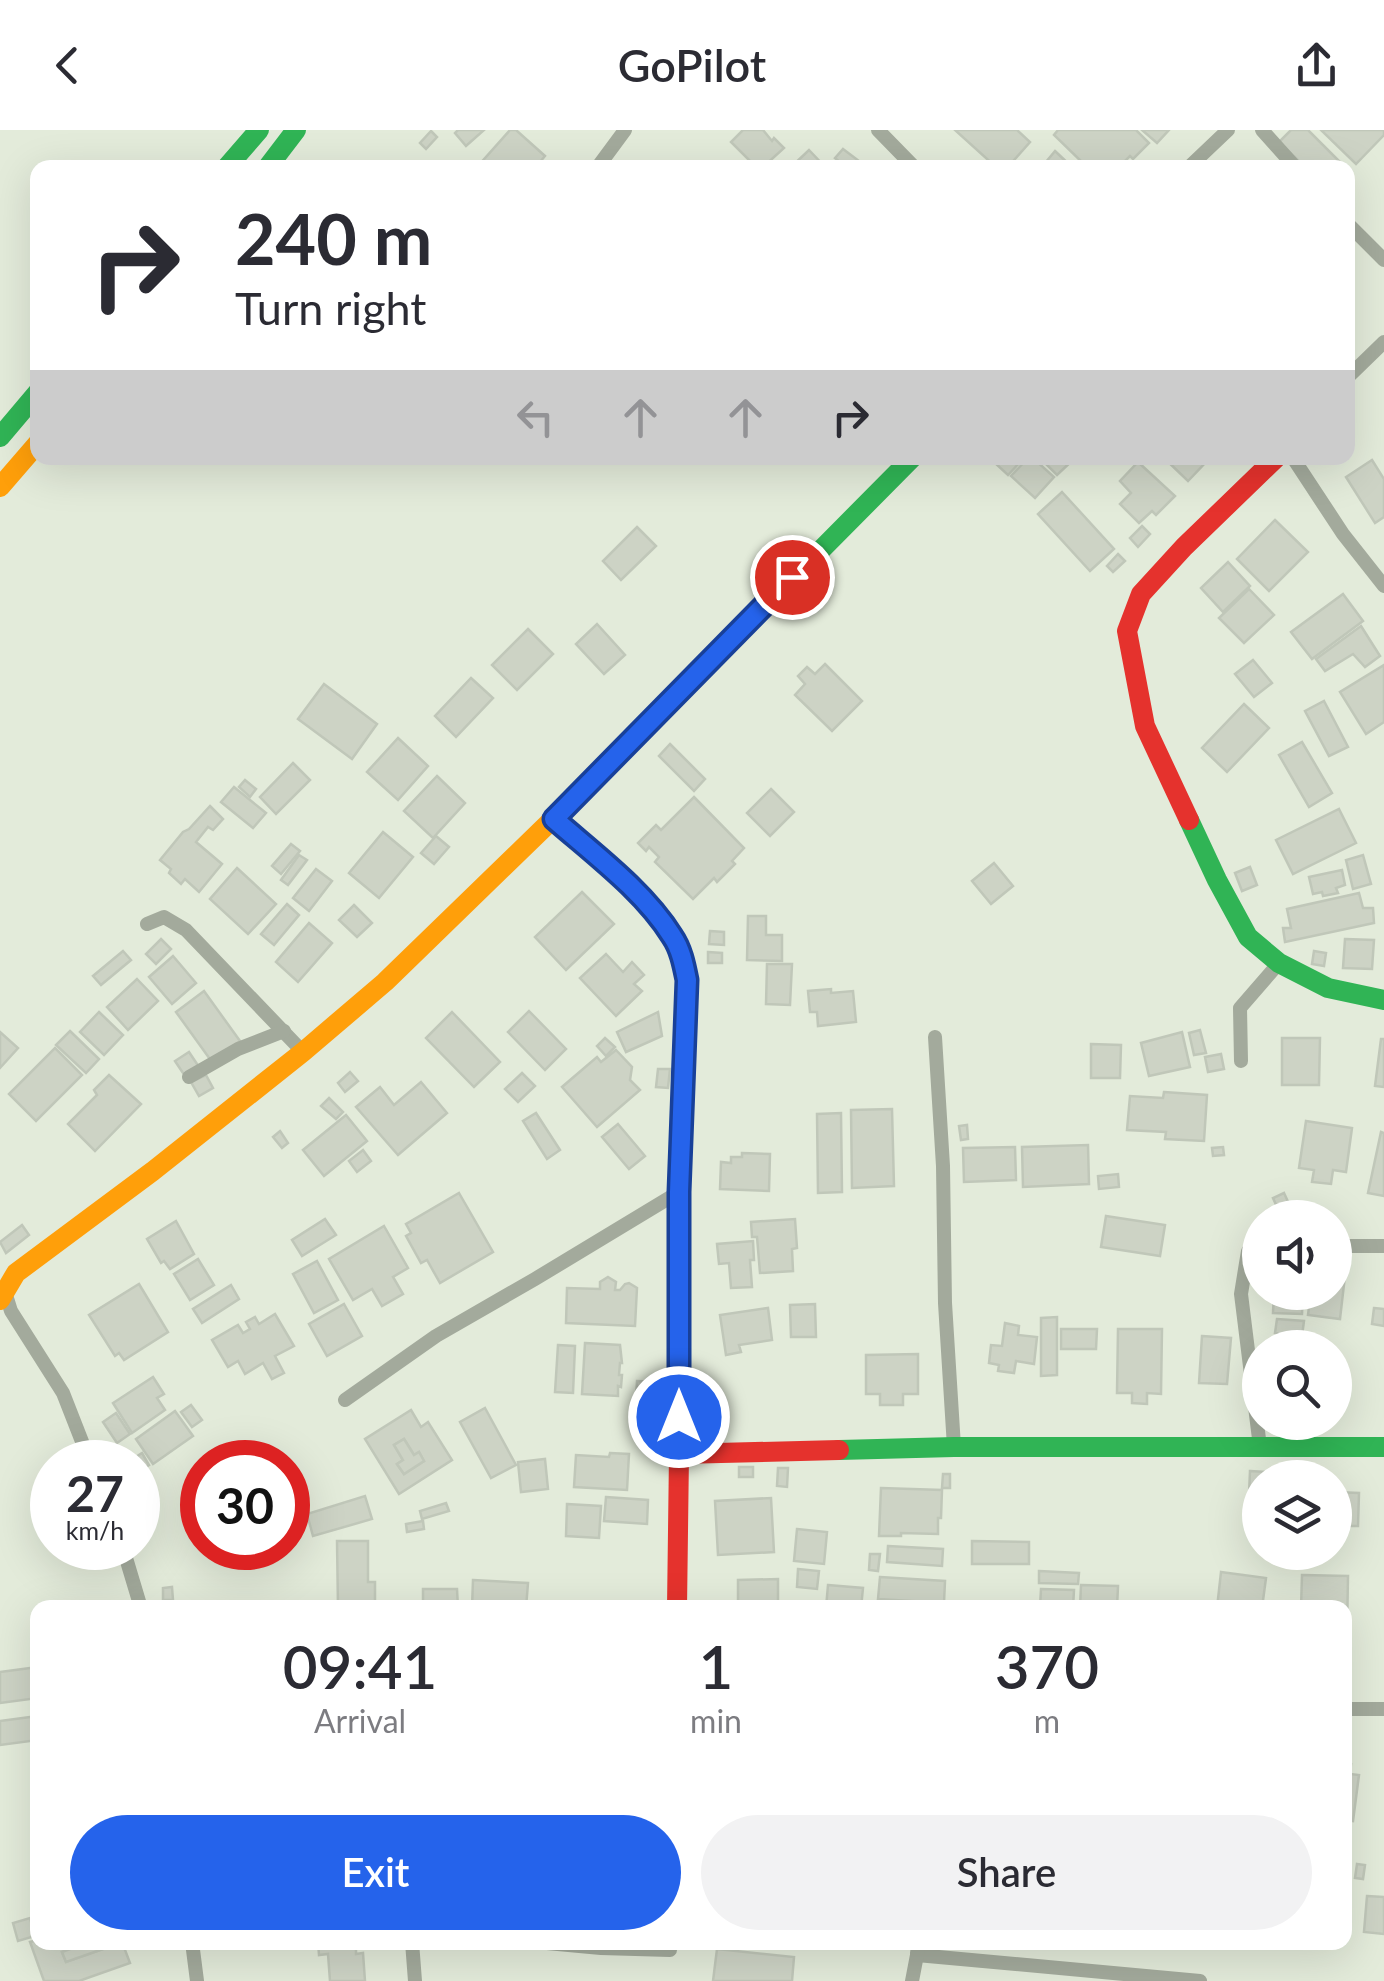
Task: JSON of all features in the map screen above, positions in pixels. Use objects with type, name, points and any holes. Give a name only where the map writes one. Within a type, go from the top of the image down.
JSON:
[{"type":"street","points":[[233,160],[259,130]]},
{"type":"street","points":[[272,160],[296,130]]},
{"type":"street","points":[[603,160],[626,130]]},
{"type":"street","points":[[1196,160],[1228,130]]},
{"type":"street","points":[[1262,130],[1289,160]]},
{"type":"street","points":[[888,133],[909,160]]},
{"type":"street","points":[[1355,231],[1384,260]]},
{"type":"street","points":[[1355,370],[1384,342]]},
{"type":"street","points":[[0,437],[30,401]]},
{"type":"street","points":[[0,487],[30,452]]},
{"type":"street","points":[[81,1440],[62,1393],[3,1298],[16,1274],[304,1052],[385,982],[554,819],[905,465]]},
{"type":"street","points":[[1269,465],[1184,546],[1141,594],[1127,632],[1144,726],[1248,937],[1278,963],[1328,988],[1384,1000]]},
{"type":"street","points":[[1299,465],[1343,534],[1384,586]]},
{"type":"street","points":[[554,819],[633,887],[673,936],[687,980],[679,1192],[676,1600]]},
{"type":"street","points":[[147,924],[164,917],[186,930],[304,1052]]},
{"type":"street","points":[[1241,1061],[1240,1008],[1278,963]]},
{"type":"street","points":[[189,1077],[238,1049],[284,1031]]},
{"type":"street","points":[[935,1037],[954,1448]]},
{"type":"street","points":[[345,1400],[436,1336],[679,1192]]},
{"type":"street","points":[[1352,1246],[1384,1246]]},
{"type":"street","points":[[1244,1310],[1260,1447]]},
{"type":"street","points":[[679,1454],[954,1448],[1384,1447]]},
{"type":"street","points":[[129,1570],[138,1600]]},
{"type":"street","points":[[1352,1709],[1384,1708]]},
{"type":"street","points":[[193,1950],[197,1981]]},
{"type":"street","points":[[413,1950],[415,1981]]},
{"type":"street","points":[[912,1981],[918,1950]]},
{"type":"street","points":[[927,1950],[1200,1981]]},
{"type":"building","points":[[484,130],[466,146],[455,133]]},
{"type":"building","points":[[510,130],[516,130],[545,156],[542,160],[483,160]]},
{"type":"building","points":[[743,130],[763,130],[784,148],[771,160],[749,160],[731,142]]},
{"type":"building","points":[[955,130],[1017,130],[1030,142],[1014,160],[988,160]]},
{"type":"building","points":[[1058,130],[1136,130],[1149,143],[1133,159],[1130,156],[1126,160],[1080,160],[1054,135]]},
{"type":"building","points":[[1142,130],[1169,130],[1157,143]]},
{"type":"building","points":[[1291,130],[1308,130],[1338,160],[1298,160],[1279,142]]},
{"type":"building","points":[[1321,130],[1384,130],[1384,135],[1356,164]]},
{"type":"building","points":[[431,131],[437,137],[426,149],[420,143]]},
{"type":"building","points":[[843,149],[858,160],[837,160],[835,158]]},
{"type":"building","points":[[809,150],[818,160],[798,160]]},
{"type":"building","points":[[1055,151],[1065,160],[1048,160]]},
{"type":"building","points":[[1372,460],[1384,479],[1384,517],[1375,523],[1346,477]]},
{"type":"building","points":[[997,465],[1017,465],[1008,475]]},
{"type":"building","points":[[1021,465],[1041,465],[1054,477],[1035,498],[1011,476]]},
{"type":"building","points":[[1047,465],[1068,465],[1057,475]]},
{"type":"building","points":[[1135,465],[1141,465],[1175,496],[1156,515],[1152,511],[1139,523],[1120,504],[1131,493],[1120,481]]},
{"type":"building","points":[[1171,465],[1203,465],[1188,481]]},
{"type":"building","points":[[1062,492],[1114,549],[1090,571],[1038,514]]},
{"type":"building","points":[[1275,520],[1308,552],[1269,591],[1237,559]]},
{"type":"building","points":[[1142,526],[1150,534],[1138,547],[1130,538]]},
{"type":"building","points":[[637,527],[656,546],[621,580],[603,561]]},
{"type":"building","points":[[1118,554],[1125,561],[1113,572],[1107,566]]},
{"type":"building","points":[[1228,562],[1250,586],[1223,612],[1201,588]]},
{"type":"building","points":[[1249,589],[1274,615],[1244,643],[1219,618]]},
{"type":"building","points":[[1343,594],[1363,621],[1312,659],[1291,632]]},
{"type":"building","points":[[597,624],[625,655],[604,674],[576,644]]},
{"type":"building","points":[[1361,626],[1380,656],[1365,667],[1353,654],[1325,671],[1316,659]]},
{"type":"building","points":[[528,629],[553,654],[517,690],[492,665]]},
{"type":"building","points":[[1253,660],[1272,683],[1254,697],[1235,674]]},
{"type":"building","points":[[825,664],[862,701],[832,731],[795,695],[805,684],[798,676],[807,667],[815,674]]},
{"type":"building","points":[[1384,665],[1384,722],[1366,734],[1340,692]]},
{"type":"building","points":[[471,678],[493,698],[456,737],[435,716]]},
{"type":"building","points":[[324,684],[377,724],[352,759],[298,719]]},
{"type":"building","points":[[1324,701],[1348,747],[1329,756],[1305,711]]},
{"type":"building","points":[[1244,704],[1269,728],[1227,772],[1202,748]]},
{"type":"building","points":[[398,738],[428,766],[398,800],[367,772]]},
{"type":"building","points":[[1302,742],[1332,793],[1309,807],[1279,755]]},
{"type":"building","points":[[670,744],[705,779],[694,791],[659,756]]},
{"type":"building","points":[[293,763],[310,780],[276,814],[260,797]]},
{"type":"building","points":[[437,776],[465,803],[433,838],[404,811]]},
{"type":"building","points":[[245,780],[256,789],[250,797],[239,787]]},
{"type":"building","points":[[234,787],[266,813],[253,828],[221,802]]},
{"type":"building","points":[[771,789],[794,812],[770,836],[747,813]]},
{"type":"building","points":[[694,797],[744,848],[717,882],[714,878],[693,899],[655,862],[659,857],[638,843],[656,825],[661,830]]},
{"type":"building","points":[[210,806],[223,819],[213,830],[208,827],[196,842],[222,864],[199,892],[185,879],[181,884],[160,860]]},
{"type":"building","points":[[1339,809],[1356,843],[1293,874],[1276,840]]},
{"type":"building","points":[[383,832],[413,857],[379,898],[349,873]]},
{"type":"building","points":[[436,836],[449,847],[434,864],[421,853]]},
{"type":"building","points":[[291,844],[300,851],[281,874],[272,866]]},
{"type":"building","points":[[299,855],[307,860],[288,885],[281,880]]},
{"type":"building","points":[[1363,855],[1371,884],[1353,889],[1346,860]]},
{"type":"building","points":[[994,863],[1013,886],[991,904],[972,881]]},
{"type":"building","points":[[1250,867],[1257,885],[1242,891],[1235,873]]},
{"type":"building","points":[[237,868],[276,904],[248,934],[210,899]]},
{"type":"building","points":[[316,869],[332,881],[309,911],[293,898]]},
{"type":"building","points":[[1342,870],[1345,885],[1336,888],[1338,893],[1313,894],[1309,877]]},
{"type":"building","points":[[582,892],[614,924],[566,970],[535,937]]},
{"type":"building","points":[[1359,893],[1363,908],[1373,908],[1374,923],[1285,942],[1283,928],[1291,928],[1287,909]]},
{"type":"building","points":[[287,904],[299,915],[274,945],[261,934]]},
{"type":"building","points":[[354,905],[372,923],[357,937],[339,920]]},
{"type":"building","points":[[748,916],[766,916],[766,935],[782,935],[782,961],[747,960]]},
{"type":"building","points":[[309,923],[332,943],[298,982],[276,962]]},
{"type":"building","points":[[710,931],[724,932],[724,945],[709,944]]},
{"type":"building","points":[[161,939],[171,949],[156,964],[146,954]]},
{"type":"building","points":[[1345,939],[1374,940],[1372,969],[1343,968]]},
{"type":"building","points":[[123,951],[131,960],[101,985],[93,976]]},
{"type":"building","points":[[1314,951],[1326,953],[1324,966],[1312,964]]},
{"type":"building","points":[[708,952],[722,953],[722,963],[708,963]]},
{"type":"building","points":[[606,954],[623,972],[632,962],[644,975],[634,984],[642,991],[616,1016],[580,978]]},
{"type":"building","points":[[173,956],[196,983],[172,1004],[149,977]]},
{"type":"building","points":[[767,964],[792,964],[790,1005],[766,1004]]},
{"type":"building","points":[[137,979],[158,1001],[128,1030],[107,1007]]},
{"type":"building","points":[[831,989],[831,993],[853,991],[856,1022],[818,1026],[817,1012],[810,1012],[808,991]]},
{"type":"building","points":[[204,991],[240,1041],[212,1062],[176,1012]]},
{"type":"building","points":[[529,1011],[566,1049],[545,1070],[508,1032]]},
{"type":"building","points":[[99,1012],[123,1035],[104,1055],[80,1032]]},
{"type":"building","points":[[452,1012],[500,1062],[474,1087],[426,1038]]},
{"type":"building","points":[[658,1012],[662,1036],[626,1052],[617,1032]]},
{"type":"building","points":[[1200,1030],[1206,1053],[1194,1055],[1189,1033]]},
{"type":"building","points":[[70,1031],[99,1059],[86,1073],[56,1045]]},
{"type":"building","points":[[0,1032],[18,1048],[0,1068]]},
{"type":"building","points":[[1182,1032],[1190,1067],[1149,1076],[1141,1043]]},
{"type":"building","points":[[605,1038],[615,1047],[606,1056],[597,1046]]},
{"type":"building","points":[[1282,1038],[1320,1038],[1319,1085],[1282,1085]]},
{"type":"building","points":[[1384,1039],[1384,1087],[1375,1086]]},
{"type":"building","points":[[1091,1044],[1121,1045],[1120,1078],[1091,1078]]},
{"type":"building","points":[[55,1048],[82,1075],[36,1121],[9,1094]]},
{"type":"building","points":[[616,1050],[632,1067],[630,1080],[640,1090],[597,1127],[562,1087],[597,1057],[601,1062]]},
{"type":"building","points":[[189,1052],[199,1067],[185,1076],[175,1061]]},
{"type":"building","points":[[1221,1054],[1224,1069],[1208,1072],[1205,1057]]},
{"type":"building","points":[[658,1069],[670,1069],[668,1088],[656,1087]]},
{"type":"building","points":[[350,1072],[358,1081],[345,1092],[338,1083]]},
{"type":"building","points":[[522,1073],[535,1086],[518,1102],[505,1089]]},
{"type":"building","points":[[109,1075],[141,1104],[95,1151],[68,1124],[97,1095],[94,1090]]},
{"type":"building","points":[[206,1075],[213,1088],[199,1096],[191,1082]]},
{"type":"building","points":[[421,1082],[447,1113],[398,1155],[356,1107],[380,1087],[394,1105]]},
{"type":"building","points":[[1164,1092],[1207,1095],[1204,1141],[1165,1139],[1166,1132],[1127,1130],[1130,1096],[1163,1098]]},
{"type":"building","points":[[329,1098],[343,1112],[336,1119],[321,1106]]},
{"type":"building","points":[[892,1109],[894,1186],[852,1188],[851,1110]]},
{"type":"building","points":[[536,1113],[560,1150],[547,1159],[523,1121]]},
{"type":"building","points":[[841,1113],[842,1192],[818,1193],[817,1114]]},
{"type":"building","points":[[346,1115],[367,1141],[324,1176],[303,1150]]},
{"type":"building","points":[[1306,1121],[1352,1128],[1346,1172],[1333,1170],[1331,1184],[1312,1182],[1314,1170],[1299,1168]]},
{"type":"building","points":[[618,1124],[645,1156],[629,1169],[602,1137]]},
{"type":"building","points":[[967,1125],[968,1139],[961,1140],[959,1126]]},
{"type":"building","points":[[280,1131],[288,1143],[282,1148],[273,1137]]},
{"type":"building","points":[[1381,1132],[1384,1133],[1384,1196],[1368,1193]]},
{"type":"building","points":[[1088,1145],[1089,1184],[1023,1187],[1022,1147]]},
{"type":"building","points":[[1015,1147],[1016,1180],[964,1182],[963,1148]]},
{"type":"building","points":[[1223,1147],[1224,1155],[1213,1156],[1212,1148]]},
{"type":"building","points":[[363,1150],[371,1161],[357,1172],[349,1161]]},
{"type":"building","points":[[742,1153],[770,1154],[769,1191],[720,1189],[721,1162],[731,1163],[731,1157],[742,1157]]},
{"type":"building","points":[[1118,1174],[1119,1187],[1099,1189],[1098,1176]]},
{"type":"building","points":[[459,1193],[493,1252],[440,1283],[427,1260],[421,1263],[406,1236],[411,1233],[406,1224]]},
{"type":"building","points":[[1106,1216],[1165,1225],[1160,1256],[1101,1247]]},
{"type":"building","points":[[325,1219],[336,1235],[302,1256],[292,1240]]},
{"type":"building","points":[[795,1219],[797,1248],[792,1249],[793,1271],[760,1273],[757,1237],[752,1237],[751,1222]]},
{"type":"building","points":[[176,1221],[194,1254],[170,1269],[164,1261],[161,1263],[147,1239]]},
{"type":"building","points":[[22,1225],[29,1235],[6,1253],[0,1242]]},
{"type":"building","points":[[384,1226],[408,1268],[393,1277],[403,1294],[382,1306],[372,1289],[353,1300],[329,1259]]},
{"type":"building","points":[[753,1241],[752,1287],[731,1288],[729,1263],[719,1264],[717,1244]]},
{"type":"building","points":[[198,1259],[214,1285],[190,1300],[174,1274]]},
{"type":"building","points":[[317,1261],[338,1300],[314,1313],[293,1274]]},
{"type":"building","points":[[608,1277],[616,1282],[615,1290],[629,1283],[637,1288],[635,1326],[566,1323],[567,1288],[600,1289],[600,1282]]},
{"type":"building","points":[[139,1284],[168,1332],[124,1360],[119,1353],[115,1356],[89,1315]]},
{"type":"building","points":[[231,1285],[239,1299],[202,1323],[193,1309]]},
{"type":"building","points":[[344,1304],[362,1336],[327,1356],[309,1324]]},
{"type":"building","points":[[815,1304],[816,1337],[791,1337],[790,1305]]},
{"type":"building","points":[[768,1308],[772,1340],[739,1345],[741,1352],[726,1355],[720,1315]]},
{"type":"building","points":[[1374,1308],[1384,1309],[1384,1326],[1372,1324]]},
{"type":"building","points":[[1273,1310],[1302,1310],[1302,1314]]},
{"type":"building","points":[[1309,1310],[1341,1310],[1340,1319],[1308,1315]]},
{"type":"building","points":[[275,1314],[294,1346],[275,1356],[284,1373],[272,1379],[263,1363],[245,1374],[238,1361],[228,1367],[212,1340],[238,1325],[243,1333],[250,1329],[246,1322],[255,1317],[259,1324]]},
{"type":"building","points":[[1057,1317],[1057,1375],[1041,1376],[1041,1318]]},
{"type":"building","points":[[1277,1319],[1304,1321],[1303,1330],[1275,1330]]},
{"type":"building","points":[[1005,1323],[1019,1326],[1018,1335],[1037,1337],[1034,1364],[1016,1361],[1014,1373],[998,1371],[999,1365],[989,1363],[991,1345],[1002,1346]]},
{"type":"building","points":[[1061,1329],[1097,1329],[1096,1349],[1061,1349]]},
{"type":"building","points":[[1118,1329],[1162,1329],[1161,1394],[1147,1393],[1147,1404],[1132,1403],[1132,1393],[1117,1393]]},
{"type":"building","points":[[1202,1336],[1231,1338],[1227,1384],[1199,1383]]},
{"type":"building","points":[[585,1343],[620,1345],[622,1375],[618,1396],[582,1394]]},
{"type":"building","points":[[558,1345],[575,1346],[573,1393],[555,1392]]},
{"type":"building","points":[[918,1354],[918,1394],[903,1394],[903,1405],[880,1405],[880,1394],[866,1394],[866,1355]]},
{"type":"building","points":[[153,1377],[164,1394],[157,1398],[165,1410],[132,1433],[113,1403]]},
{"type":"building","points":[[637,1381],[659,1382],[657,1410],[643,1410],[644,1398],[636,1398]]},
{"type":"building","points":[[191,1405],[202,1420],[192,1427],[181,1412]]},
{"type":"building","points":[[485,1408],[516,1465],[491,1478],[460,1422]]},
{"type":"building","points":[[411,1410],[421,1427],[428,1422],[452,1460],[399,1494],[365,1439]],"holes":[[[404,1439],[414,1455],[419,1452],[424,1461],[404,1474],[397,1464],[403,1460],[394,1445]]]},
{"type":"building","points":[[175,1411],[193,1436],[180,1440],[180,1445],[160,1459],[160,1440],[136,1439]]},
{"type":"building","points":[[116,1413],[130,1434],[115,1440],[103,1422]]},
{"type":"building","points":[[404,1439],[414,1455],[419,1452],[424,1461],[404,1474],[397,1464],[403,1460],[394,1445]]},
{"type":"building","points":[[610,1453],[629,1454],[627,1490],[574,1487],[576,1455],[609,1457]]},
{"type":"building","points":[[545,1459],[548,1489],[521,1492],[518,1462]]},
{"type":"building","points":[[739,1467],[753,1467],[753,1477],[739,1477]]},
{"type":"building","points":[[778,1468],[788,1468],[787,1487],[777,1486]]},
{"type":"building","points":[[943,1474],[950,1474],[950,1488],[942,1488]]},
{"type":"building","points":[[881,1488],[942,1490],[938,1534],[879,1536]]},
{"type":"building","points":[[1352,1493],[1359,1493],[1358,1526],[1352,1526]]},
{"type":"building","points":[[365,1496],[372,1519],[313,1536],[310,1513]]},
{"type":"building","points":[[606,1497],[648,1500],[647,1524],[604,1521]]},
{"type":"building","points":[[771,1498],[774,1552],[718,1555],[715,1501]]},
{"type":"building","points":[[446,1503],[449,1511],[422,1519],[420,1511]]},
{"type":"building","points":[[567,1504],[601,1506],[599,1538],[566,1536]]},
{"type":"building","points":[[423,1521],[424,1529],[407,1532],[406,1524]]},
{"type":"building","points":[[797,1529],[827,1532],[824,1564],[794,1561]]},
{"type":"building","points":[[337,1541],[368,1541],[368,1582],[375,1582],[375,1600],[338,1600]]},
{"type":"building","points":[[972,1541],[1029,1542],[1029,1564],[972,1564]]},
{"type":"building","points":[[888,1546],[943,1549],[942,1566],[887,1562]]},
{"type":"building","points":[[870,1554],[880,1554],[878,1571],[869,1570]]},
{"type":"building","points":[[798,1569],[819,1571],[817,1589],[797,1587]]},
{"type":"building","points":[[1039,1571],[1079,1573],[1078,1584],[1039,1583]]},
{"type":"building","points":[[1221,1572],[1266,1578],[1263,1600],[1218,1600]]},
{"type":"building","points":[[1302,1575],[1348,1576],[1348,1600],[1301,1600]]},
{"type":"building","points":[[880,1577],[945,1581],[944,1600],[878,1599]]},
{"type":"building","points":[[778,1579],[778,1600],[738,1600],[738,1580]]},
{"type":"building","points":[[473,1580],[528,1583],[527,1600],[472,1600]]},
{"type":"building","points":[[828,1585],[863,1588],[862,1600],[827,1600]]},
{"type":"building","points":[[1081,1585],[1118,1586],[1117,1600],[1080,1600]]},
{"type":"building","points":[[172,1587],[173,1600],[163,1600],[163,1588]]},
{"type":"building","points":[[423,1589],[457,1589],[458,1600],[423,1600]]},
{"type":"building","points":[[1041,1589],[1074,1590],[1073,1600],[1040,1600]]},
{"type":"building","points":[[30,1668],[30,1699],[0,1703],[0,1672]]},
{"type":"building","points":[[30,1717],[30,1741],[0,1745],[0,1721]]},
{"type":"building","points":[[1352,1774],[1359,1775],[1352,1821]]},
{"type":"building","points":[[1357,1864],[1365,1865],[1363,1879],[1355,1878]]},
{"type":"building","points":[[1367,1896],[1384,1897],[1384,1934],[1364,1932]]},
{"type":"building","points":[[30,1918],[30,1937],[18,1941],[13,1923]]},
{"type":"building","points":[[33,1950],[67,1950],[62,1952],[66,1962],[100,1950],[125,1950],[130,1963],[79,1981],[44,1981]]},
{"type":"building","points":[[67,1950],[100,1950],[66,1962],[62,1952]]},
{"type":"building","points":[[319,1950],[363,1953],[365,1981],[330,1981],[328,1954],[319,1955]]},
{"type":"building","points":[[717,1950],[794,1957],[792,1981],[713,1981]]},
{"type":"traffic: fast","points":[[233,160],[259,130]]},
{"type":"traffic: fast","points":[[273,160],[296,130]]},
{"type":"traffic: fast","points":[[0,437],[30,401]]},
{"type":"traffic: fast","points":[[591,782],[905,465]]},
{"type":"traffic: fast","points":[[1189,820],[1248,937],[1279,963],[1328,988],[1384,1000]]},
{"type":"traffic: fast","points":[[839,1450],[1384,1447]]},
{"type":"traffic: slow","points":[[0,487],[30,452]]},
{"type":"traffic: slow","points":[[0,1300],[16,1273],[153,1171],[385,982],[591,782]]},
{"type":"traffic: jam","points":[[1189,820],[1145,726],[1127,631],[1141,594],[1269,465]]},
{"type":"traffic: jam","points":[[677,1600],[679,1454],[839,1450]]},
{"type":"route","points":[[679,1417],[679,1192],[687,980],[673,936],[633,887],[554,819],[792,577]]}]
